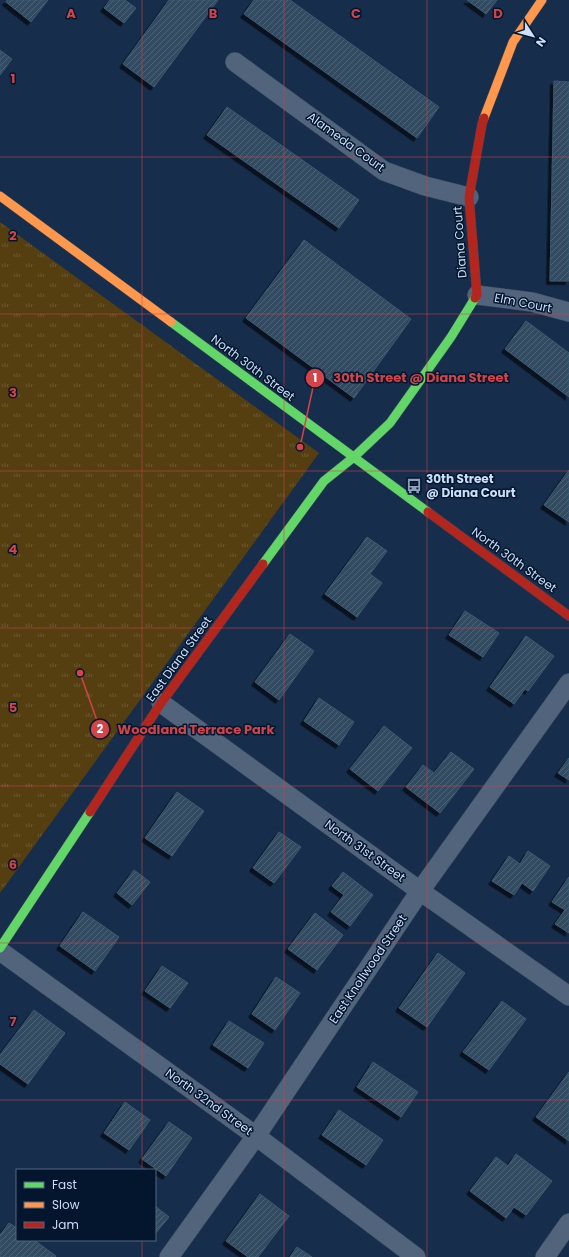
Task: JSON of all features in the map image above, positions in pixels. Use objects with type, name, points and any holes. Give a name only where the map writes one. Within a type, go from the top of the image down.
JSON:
[{"type":"street","name":"Diana Court","points":[[476,295],[469,197],[482,124],[513,42],[542,0]]},
{"type":"street","name":"Alameda Court","points":[[235,62],[384,171],[425,186],[469,197]]},
{"type":"street","name":"North 30th Street","points":[[0,196],[569,616]]},
{"type":"street","points":[[354,457],[390,423],[451,337],[476,295]]},
{"type":"street","name":"Elm Court","points":[[476,295],[532,302],[569,312]]},
{"type":"street","name":"East Diana Street","points":[[0,950],[161,703],[324,481],[354,457]]},
{"type":"street","name":"East Knollwood Street","points":[[169,1257],[256,1136],[420,891],[569,683]]},
{"type":"street","name":"North 31st Street","points":[[161,703],[420,891],[569,996]]},
{"type":"street","name":"North 32nd Street","points":[[0,950],[256,1136],[416,1257]]},
{"type":"street","points":[[545,1257],[569,1223]]},
{"type":"green space","points":[[0,222],[319,453],[0,893]]},
{"type":"building","points":[[7,0],[48,0],[31,22],[6,2]]},
{"type":"building","points":[[110,0],[125,0],[136,8],[124,23],[104,8]]},
{"type":"building","points":[[169,0],[218,0],[154,87],[123,64]]},
{"type":"building","points":[[254,0],[290,0],[439,107],[417,138],[244,14]]},
{"type":"building","points":[[467,0],[497,0],[486,14]]},
{"type":"building","points":[[0,50],[12,59],[0,75]]},
{"type":"building","points":[[554,81],[569,82],[569,281],[550,281]]},
{"type":"building","points":[[227,107],[359,200],[339,228],[207,135]]},
{"type":"building","points":[[304,240],[411,319],[354,398],[246,318]]},
{"type":"building","points":[[526,321],[569,353],[569,397],[505,349]]},
{"type":"building","points":[[569,470],[569,522],[544,505]]},
{"type":"building","points":[[367,537],[387,551],[370,574],[382,583],[357,617],[325,594]]},
{"type":"building","points":[[465,611],[499,633],[483,657],[449,635]]},
{"type":"building","points":[[290,634],[314,651],[279,700],[255,682]]},
{"type":"building","points":[[526,636],[554,656],[528,691],[525,689],[514,704],[490,687]]},
{"type":"building","points":[[319,698],[354,722],[339,745],[304,721]]},
{"type":"building","points":[[384,726],[412,748],[378,791],[350,769]]},
{"type":"building","points":[[451,752],[474,769],[440,813],[406,787],[423,765],[434,773]]},
{"type":"building","points":[[569,758],[569,780],[558,773]]},
{"type":"building","points":[[177,792],[204,811],[172,856],[145,838]]},
{"type":"building","points":[[279,832],[301,847],[274,883],[253,868]]},
{"type":"building","points":[[528,851],[550,866],[533,891],[522,883],[514,895],[492,881],[509,856],[520,864]]},
{"type":"building","points":[[134,870],[150,882],[132,905],[117,893]]},
{"type":"building","points":[[343,872],[373,895],[350,926],[331,912],[344,895],[332,886]]},
{"type":"building","points":[[569,877],[569,933],[555,924],[565,910],[552,902]]},
{"type":"building","points":[[83,912],[119,937],[95,971],[60,946]]},
{"type":"building","points":[[315,913],[343,935],[317,970],[288,949]]},
{"type":"building","points":[[438,953],[465,973],[427,1027],[399,1008]]},
{"type":"building","points":[[162,966],[188,983],[170,1008],[145,991]]},
{"type":"building","points":[[276,977],[300,993],[275,1030],[252,1014]]},
{"type":"building","points":[[502,1001],[526,1019],[489,1070],[463,1052]]},
{"type":"building","points":[[34,1010],[65,1033],[28,1084],[0,1064],[0,1055]]},
{"type":"building","points":[[229,1021],[264,1043],[248,1068],[213,1045]]},
{"type":"building","points":[[373,1062],[418,1092],[401,1117],[357,1087]]},
{"type":"building","points":[[569,1072],[569,1141],[536,1117]]},
{"type":"building","points":[[125,1102],[150,1120],[129,1150],[104,1133]]},
{"type":"building","points":[[339,1110],[383,1140],[366,1165],[322,1135]]},
{"type":"building","points":[[169,1122],[192,1138],[166,1176],[142,1159]]},
{"type":"building","points":[[516,1154],[552,1181],[526,1215],[514,1207],[506,1218],[470,1191],[496,1157],[508,1166]]},
{"type":"building","points":[[260,1194],[289,1216],[258,1257],[248,1257],[226,1241]]},
{"type":"building","points":[[156,1207],[169,1217],[156,1233]]},
{"type":"building","points":[[9,1223],[16,1227],[16,1241],[35,1241],[56,1256],[0,1257],[0,1235]]},
{"type":"building","points":[[297,1247],[312,1257],[290,1257]]},
{"type":"traffic: fast","points":[[263,564],[324,481],[354,457],[390,423],[451,337],[475,298]]},
{"type":"traffic: fast","points":[[171,322],[428,512]]},
{"type":"traffic: fast","points":[[0,948],[90,812]]},
{"type":"traffic: slow","points":[[484,118],[513,42],[542,0]]},
{"type":"traffic: slow","points":[[0,196],[171,322]]},
{"type":"traffic: jam","points":[[475,298],[477,295],[469,197],[484,118]]},
{"type":"traffic: jam","points":[[428,512],[569,616]]},
{"type":"traffic: jam","points":[[90,812],[161,703],[263,564]]},
{"type":"place","name":"30th Street @ Diana Street","points":[[300,447]]},
{"type":"place","name":"30th Street @ Diana Court","points":[[414,486]]},
{"type":"place","name":"Woodland Terrace Park","points":[[80,673]]}]
